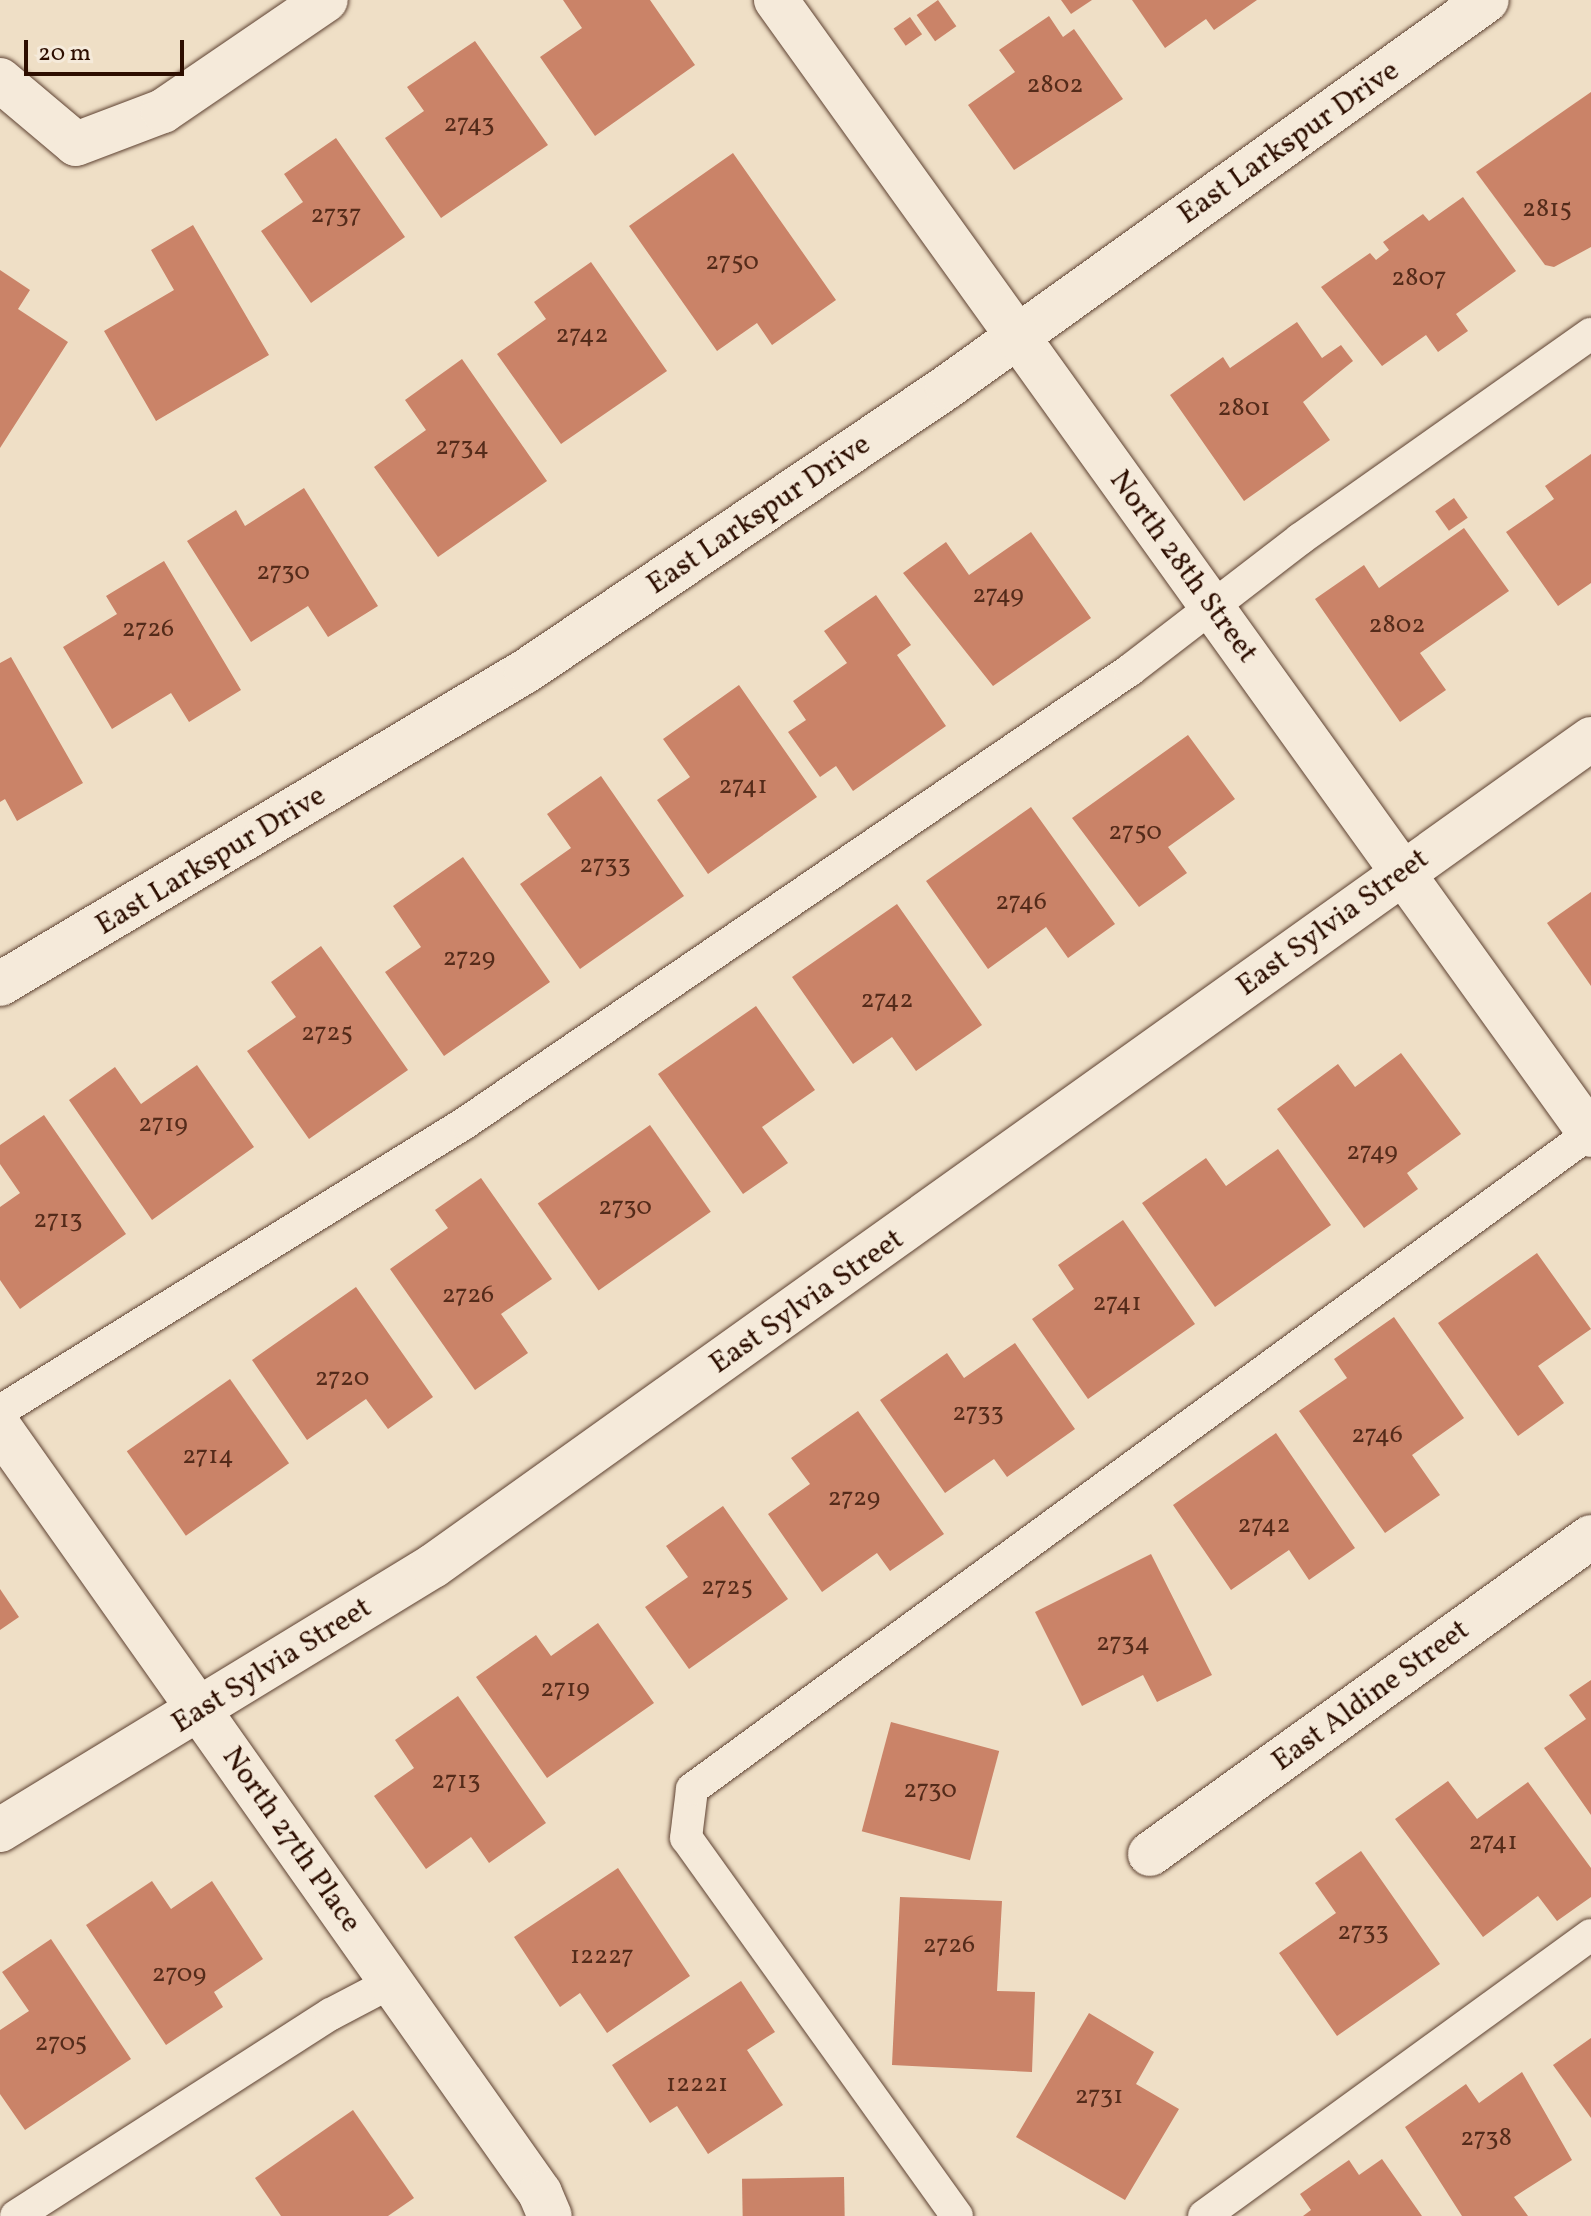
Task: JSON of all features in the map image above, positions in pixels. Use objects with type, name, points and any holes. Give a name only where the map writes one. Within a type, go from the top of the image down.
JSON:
[{"type":"street","points":[[0,80],[76,144],[163,111],[326,0]]},
{"type":"street","name":"North 28th Street","points":[[776,0],[1211,608],[1405,871],[1590,1134]]},
{"type":"street","name":"East Larkspur Drive","points":[[0,984],[526,671],[1016,337],[1487,0]]},
{"type":"street","name":"East Sylvia Street","points":[[0,1830],[201,1711],[433,1566],[1591,739]]},
{"type":"street","name":"North 27th Place","points":[[0,1428],[540,2193],[550,2216]]},
{"type":"street","name":"East Aldine Street","points":[[1150,1854],[1591,1537]]},
{"type":"lane","points":[[0,1411],[465,1123],[1130,670],[1591,334]]},
{"type":"lane","points":[[957,2216],[686,1838],[692,1789],[1590,1134]]},
{"type":"lane","points":[[1204,2216],[1591,1935]]},
{"type":"lane","points":[[16,2216],[331,2014],[390,1983]]},
{"type":"building","points":[[563,0],[650,0],[695,65],[595,136],[540,57],[582,28]]},
{"type":"building","points":[[938,0],[956,26],[935,41],[917,15]]},
{"type":"building","points":[[1061,0],[1092,0],[1071,14]]},
{"type":"building","points":[[1132,0],[1257,0],[1214,30],[1206,19],[1165,48]]},
{"type":"building","points":[[1049,16],[1063,37],[1074,29],[1123,99],[1014,170],[968,105],[1015,72],[999,50]]},
{"type":"building","points":[[910,17],[922,34],[906,46],[894,28]]},
{"type":"building","points":[[475,41],[548,145],[441,218],[385,138],[424,111],[407,87]]},
{"type":"building","points":[[1591,92],[1591,247],[1554,267],[1545,265],[1476,172]]},
{"type":"building","points":[[336,138],[405,237],[311,303],[261,231],[303,202],[284,174]]},
{"type":"building","points":[[733,153],[836,300],[772,345],[757,323],[717,351],[629,226]]},
{"type":"building","points":[[1463,197],[1516,271],[1456,314],[1468,331],[1438,352],[1426,335],[1382,366],[1321,287],[1370,253],[1376,260],[1389,250],[1383,242],[1423,214],[1429,221]]},
{"type":"building","points":[[193,225],[269,355],[156,421],[104,331],[174,290],[151,250]]},
{"type":"building","points":[[591,262],[667,371],[561,444],[497,354],[546,319],[534,302]]},
{"type":"building","points":[[0,270],[30,290],[18,309],[68,342],[0,448]]},
{"type":"building","points":[[1297,322],[1322,358],[1341,345],[1353,361],[1303,402],[1330,440],[1244,501],[1170,395],[1223,357],[1230,368]]},
{"type":"building","points":[[462,359],[547,481],[438,557],[374,467],[426,430],[405,400]]},
{"type":"building","points":[[1591,454],[1591,583],[1558,606],[1506,532],[1554,499],[1545,486]]},
{"type":"building","points":[[304,488],[378,606],[328,637],[308,606],[251,642],[187,541],[236,510],[245,526]]},
{"type":"building","points":[[1454,498],[1468,518],[1449,531],[1435,511]]},
{"type":"building","points":[[1464,528],[1509,591],[1420,653],[1446,690],[1400,722],[1315,599],[1364,565],[1379,588]]},
{"type":"building","points":[[1031,532],[1091,618],[993,686],[903,573],[946,542],[969,575]]},
{"type":"building","points":[[164,561],[241,690],[189,722],[171,693],[112,729],[63,647],[117,614],[106,596]]},
{"type":"building","points":[[876,595],[911,645],[897,655],[946,726],[853,791],[836,766],[820,777],[788,732],[806,720],[793,701],[847,663],[824,631]]},
{"type":"building","points":[[11,657],[83,783],[17,821],[5,799],[0,802],[0,663]]},
{"type":"building","points":[[739,685],[817,797],[708,874],[657,800],[690,777],[663,739]]},
{"type":"building","points":[[1188,735],[1235,799],[1168,847],[1187,873],[1139,907],[1072,818]]},
{"type":"building","points":[[601,776],[684,896],[580,969],[520,884],[571,848],[547,814]]},
{"type":"building","points":[[1031,807],[1115,924],[1068,958],[1046,927],[988,969],[926,881]]},
{"type":"building","points":[[463,857],[550,982],[444,1056],[385,972],[421,947],[393,906]]},
{"type":"building","points":[[1591,892],[1591,986],[1547,923]]},
{"type":"building","points":[[897,904],[982,1025],[916,1071],[892,1037],[853,1064],[792,977]]},
{"type":"building","points":[[321,946],[408,1070],[309,1139],[247,1051],[296,1017],[271,982]]},
{"type":"building","points":[[756,1006],[815,1090],[762,1127],[788,1163],[743,1194],[658,1074]]},
{"type":"building","points":[[1401,1053],[1461,1134],[1407,1173],[1418,1189],[1364,1228],[1277,1109],[1338,1064],[1355,1087]]},
{"type":"building","points":[[197,1065],[254,1147],[152,1220],[69,1100],[115,1067],[141,1104]]},
{"type":"building","points":[[44,1115],[126,1234],[20,1309],[0,1280],[0,1207],[20,1193],[0,1164],[0,1145]]},
{"type":"building","points":[[650,1125],[711,1212],[599,1290],[538,1204]]},
{"type":"building","points":[[1278,1149],[1331,1225],[1215,1307],[1142,1203],[1206,1158],[1226,1186]]},
{"type":"building","points":[[481,1178],[552,1279],[501,1314],[528,1353],[475,1390],[390,1269],[448,1228],[435,1210]]},
{"type":"building","points":[[1123,1220],[1195,1324],[1088,1399],[1032,1319],[1074,1289],[1058,1265]]},
{"type":"building","points":[[1537,1253],[1591,1329],[1538,1366],[1564,1403],[1518,1436],[1438,1323]]},
{"type":"building","points":[[356,1287],[433,1397],[388,1429],[366,1399],[307,1440],[252,1360]]},
{"type":"building","points":[[1394,1317],[1464,1418],[1412,1455],[1440,1495],[1385,1533],[1299,1411],[1347,1378],[1334,1359]]},
{"type":"building","points":[[1015,1343],[1075,1429],[1007,1477],[994,1459],[945,1493],[880,1400],[947,1353],[964,1378]]},
{"type":"building","points":[[230,1379],[289,1463],[186,1536],[127,1451]]},
{"type":"building","points":[[858,1411],[944,1534],[890,1571],[877,1553],[822,1592],[768,1514],[810,1484],[791,1458]]},
{"type":"building","points":[[1276,1433],[1355,1548],[1309,1580],[1289,1550],[1231,1590],[1173,1505]]},
{"type":"building","points":[[723,1506],[788,1599],[689,1669],[645,1607],[688,1577],[666,1546]]},
{"type":"building","points":[[1151,1554],[1212,1675],[1157,1702],[1143,1675],[1082,1706],[1035,1612]]},
{"type":"building","points":[[0,1589],[19,1617],[0,1630]]},
{"type":"building","points":[[598,1623],[654,1703],[547,1778],[476,1677],[536,1635],[551,1656]]},
{"type":"building","points":[[1591,1680],[1591,1815],[1544,1748],[1586,1719],[1569,1695]]},
{"type":"building","points":[[458,1696],[546,1823],[489,1863],[471,1837],[426,1869],[374,1796],[414,1768],[395,1740]]},
{"type":"building","points":[[891,1722],[999,1751],[970,1860],[862,1831]]},
{"type":"building","points":[[1448,1781],[1477,1819],[1528,1782],[1591,1868],[1591,1897],[1557,1921],[1538,1896],[1483,1937],[1395,1819]]},
{"type":"building","points":[[1361,1851],[1440,1964],[1337,2036],[1279,1953],[1336,1913],[1315,1883]]},
{"type":"building","points":[[618,1868],[690,1976],[607,2033],[580,1993],[560,2007],[514,1937]]},
{"type":"building","points":[[152,1881],[171,1909],[212,1881],[263,1959],[214,1992],[223,2007],[166,2045],[86,1925]]},
{"type":"building","points":[[900,1897],[1002,1901],[997,1991],[1035,1992],[1032,2072],[892,2065]]},
{"type":"building","points":[[51,1939],[131,2059],[25,2130],[0,2094],[0,2030],[29,2011],[2,1972]]},
{"type":"building","points":[[741,1981],[775,2032],[747,2050],[783,2105],[708,2154],[677,2106],[650,2123],[612,2065]]},
{"type":"building","points":[[1089,2013],[1154,2052],[1136,2084],[1179,2109],[1125,2200],[1016,2137]]},
{"type":"building","points":[[1591,2038],[1591,2118],[1553,2065]]},
{"type":"building","points":[[1522,2072],[1572,2160],[1514,2197],[1528,2216],[1462,2216],[1405,2127],[1466,2084],[1479,2103]]},
{"type":"building","points":[[353,2110],[414,2198],[388,2216],[281,2216],[255,2178]]},
{"type":"building","points":[[1382,2159],[1422,2216],[1303,2216],[1311,2210],[1300,2194],[1349,2160],[1359,2175]]},
{"type":"building","points":[[844,2177],[845,2216],[743,2216],[742,2179]]}]
